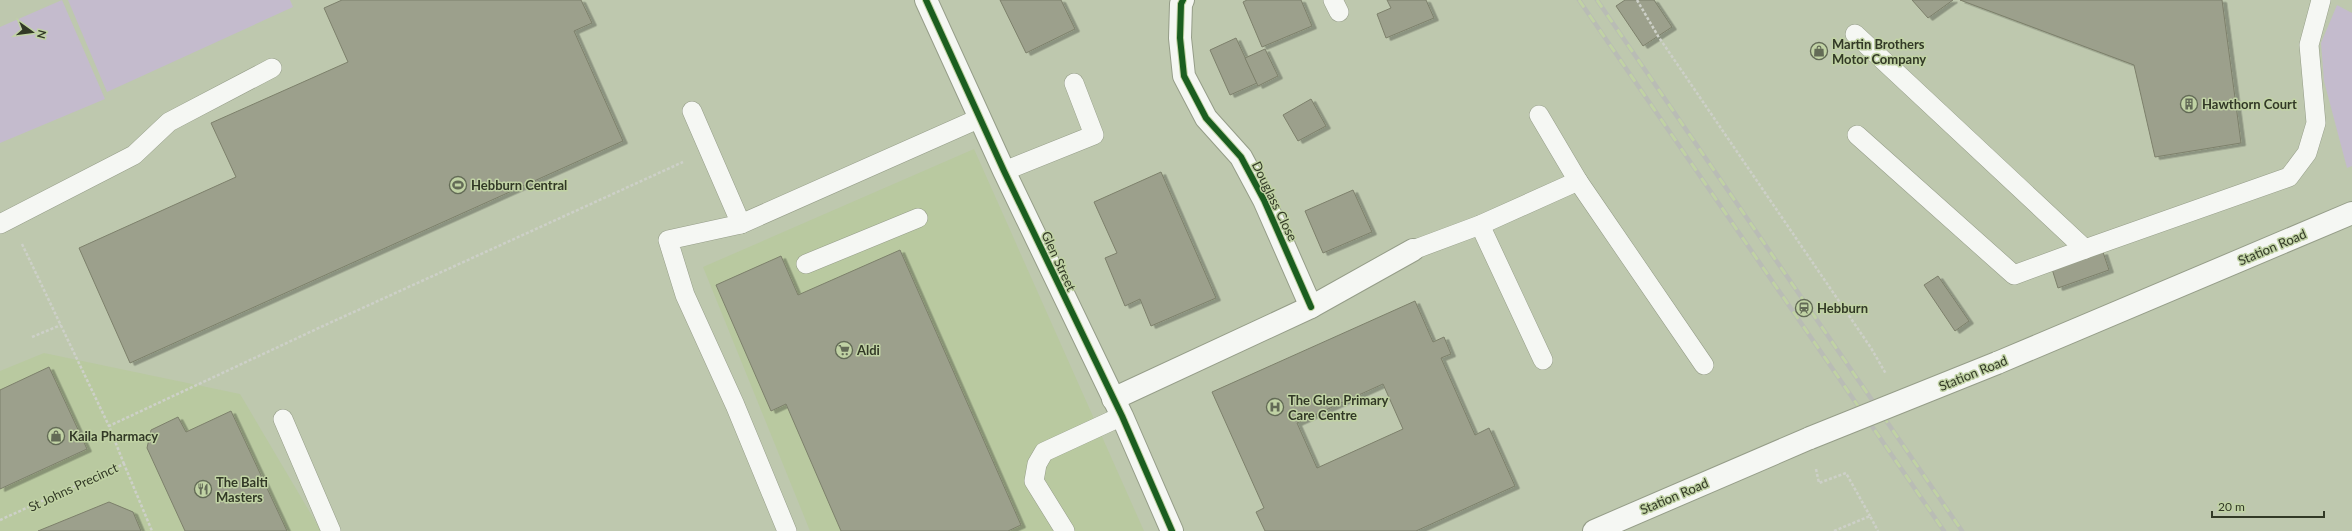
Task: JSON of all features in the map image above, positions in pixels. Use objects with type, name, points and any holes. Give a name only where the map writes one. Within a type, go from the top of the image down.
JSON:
[{"type":"street","name":"Glen Street","points":[[926,0],[1004,172],[1118,407],[1172,531]]},
{"type":"street","name":"Douglass Close","points":[[1183,0],[1181,4],[1180,38],[1184,76],[1206,118],[1244,163],[1264,200],[1311,307]]},
{"type":"street","name":"Station Road","points":[[1594,531],[1810,438],[1997,363],[2352,213]]},
{"type":"street","points":[[1118,407],[1311,307],[1413,250]]},
{"type":"lane","points":[[1857,135],[2014,275],[2289,177],[2307,153],[2316,123],[2309,45],[2321,0]]},
{"type":"lane","points":[[1855,34],[2086,249]]},
{"type":"lane","points":[[5,222],[134,155],[169,122],[272,68]]},
{"type":"lane","points":[[1004,172],[1094,135],[1074,83]]},
{"type":"lane","points":[[692,111],[741,224]]},
{"type":"lane","points":[[1539,115],[1578,181],[1704,365]]},
{"type":"lane","points":[[787,531],[735,405],[685,295],[668,240],[741,224],[980,118]]},
{"type":"lane","points":[[1413,250],[1480,225],[1578,181]]},
{"type":"lane","points":[[806,264],[918,218]]},
{"type":"lane","points":[[1480,225],[1543,360]]},
{"type":"lane","points":[[1065,531],[1034,481],[1037,464],[1044,452],[1118,407]]},
{"type":"lane","points":[[283,419],[331,531]]},
{"type":"path","points":[[1637,0],[1658,36],[1871,348],[1887,375]]},
{"type":"path","points":[[110,426],[323,326],[708,150]]},
{"type":"path","points":[[5,222],[61,325],[110,426],[124,464]]},
{"type":"path","points":[[32,337],[61,325]]},
{"type":"path","points":[[1819,483],[1846,473],[1878,531]]},
{"type":"path","points":[[1834,531],[1870,516]]},
{"type":"shaded area","points":[[62,0],[105,99],[0,143],[0,27]]},
{"type":"shaded area","points":[[68,0],[290,0],[293,7],[107,92]]},
{"type":"shaded area","points":[[2337,5],[2352,13],[2352,166],[2347,168],[2324,81],[2321,43]]},
{"type":"shaded area","points":[[974,149],[1144,531],[810,531],[703,267]]},
{"type":"shaded area","points":[[44,353],[240,394],[321,531],[0,531],[0,371]]},
{"type":"building","points":[[342,0],[581,0],[592,23],[574,31],[623,141],[130,363],[79,248],[236,177],[211,123],[348,62],[324,8]]},
{"type":"building","points":[[1000,0],[1061,0],[1075,29],[1026,53]]},
{"type":"building","points":[[1247,0],[1301,0],[1312,26],[1262,47],[1243,2]]},
{"type":"building","points":[[1387,0],[1426,0],[1434,18],[1386,38],[1377,14],[1391,8]]},
{"type":"building","points":[[1625,0],[1654,0],[1672,27],[1643,46],[1616,6]]},
{"type":"building","points":[[1912,0],[1953,0],[1928,18]]},
{"type":"building","name":"Hawthorn Court","points":[[1960,0],[2222,0],[2241,143],[2155,157],[2134,65]]},
{"type":"building","points":[[1236,38],[1257,83],[1230,95],[1210,50]]},
{"type":"building","points":[[1265,49],[1278,76],[1258,86],[1245,58]]},
{"type":"building","points":[[1311,99],[1326,126],[1298,141],[1283,115]]},
{"type":"building","points":[[1161,172],[1216,298],[1151,326],[1140,299],[1125,306],[1105,258],[1117,253],[1094,202]]},
{"type":"building","points":[[1353,190],[1372,232],[1323,253],[1305,211]]},
{"type":"building","name":"Aldi","points":[[900,250],[1021,525],[1008,531],[841,531],[786,404],[771,411],[716,285],[781,256],[798,295]]},
{"type":"building","points":[[2103,252],[2109,270],[2058,288],[2052,269]]},
{"type":"building","points":[[1938,276],[1969,321],[1955,331],[1924,285]]},
{"type":"building","name":"The Glen Primary Care Centre","points":[[1415,301],[1433,342],[1444,337],[1451,354],[1441,358],[1475,435],[1489,428],[1515,486],[1416,531],[1265,531],[1256,512],[1264,508],[1212,392]],"holes":[[[1383,384],[1403,429],[1317,468],[1297,423]]]},
{"type":"building","points":[[49,367],[87,449],[0,489],[0,390]]},
{"type":"building","points":[[231,411],[287,531],[185,531],[147,448],[151,430],[178,417],[186,432]]},
{"type":"building","points":[[109,502],[133,512],[141,531],[38,531]]},
{"type":"railway","points":[[1579,0],[1944,531]]},
{"type":"railway","points":[[1597,0],[1962,531]]},
{"type":"cycle path","points":[[926,0],[1004,171],[1122,416],[1172,531]]},
{"type":"cycle path","points":[[1183,0],[1181,4],[1180,38],[1184,76],[1206,118],[1241,157],[1264,200],[1311,307]]},
{"type":"place","name":"Martin Brothers Motor Company","points":[[1819,51]]},
{"type":"place","name":"Hawthorn Court","points":[[2189,104]]},
{"type":"place","name":"Hebburn Central","points":[[458,185]]},
{"type":"place","name":"Hebburn","points":[[1804,308]]},
{"type":"place","name":"Aldi","points":[[844,350]]},
{"type":"place","name":"The Glen Primary Care Centre","points":[[1275,407]]},
{"type":"place","name":"Kaila Pharmacy","points":[[56,436]]},
{"type":"place","name":"The Balti Masters","points":[[203,489]]}]
